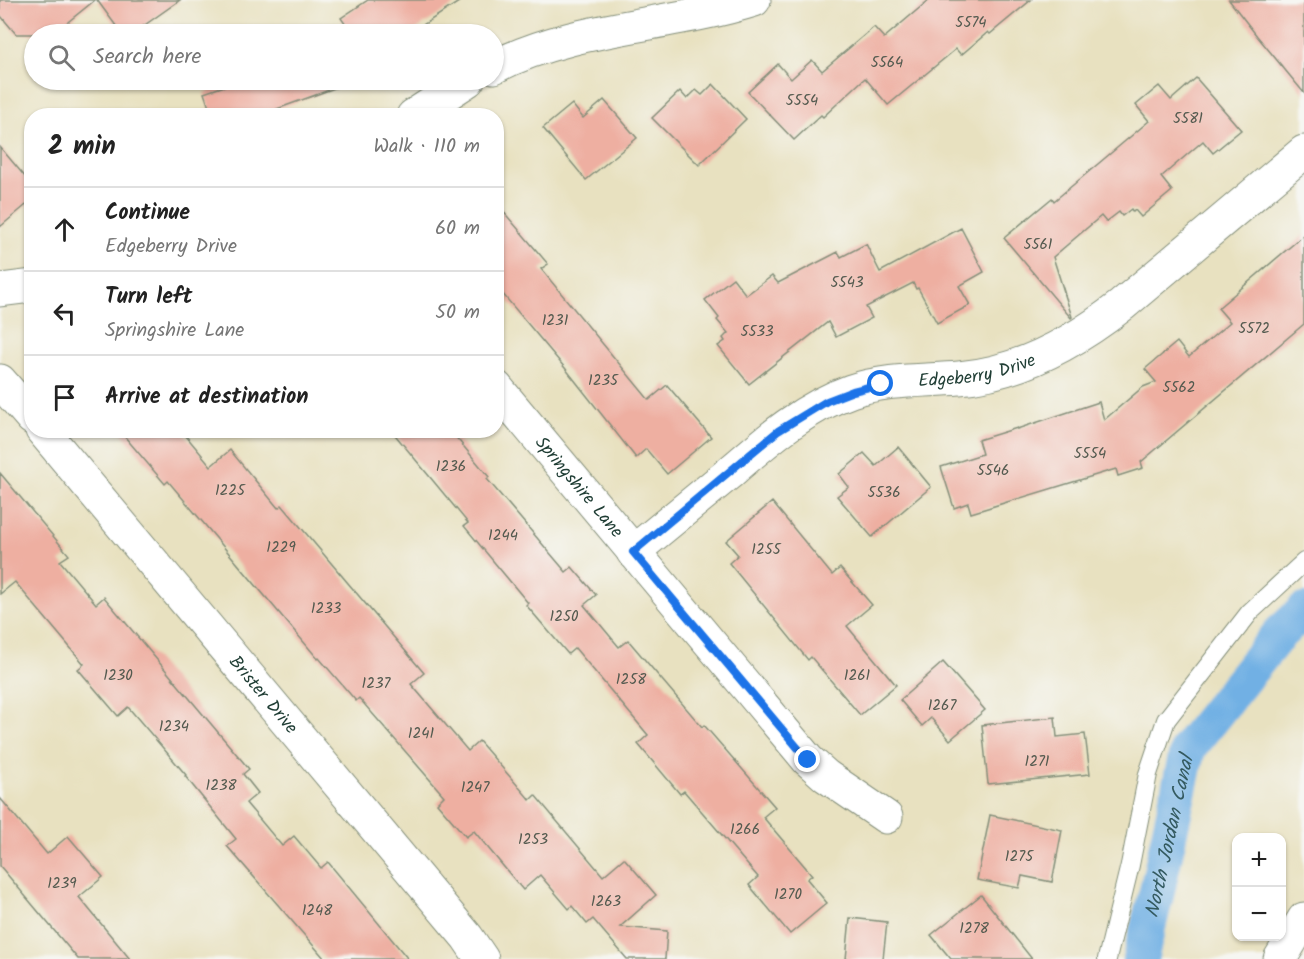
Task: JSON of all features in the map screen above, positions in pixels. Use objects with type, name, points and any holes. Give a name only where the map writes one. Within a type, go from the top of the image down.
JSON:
[{"type":"street","points":[[504,63],[575,36],[691,16],[754,0]]},
{"type":"street","points":[[425,108],[453,90]]},
{"type":"street","name":"Edgeberry Drive","points":[[633,552],[778,431],[827,401],[881,384],[908,380],[960,378],[1014,367],[1070,342],[1097,325],[1122,305],[1304,152]]},
{"type":"street","points":[[0,290],[24,286]]},
{"type":"street","points":[[0,381],[24,409]]},
{"type":"street","name":"Springshire Lane","points":[[504,397],[808,760],[826,776],[886,817]]},
{"type":"street","name":"Brister Drive","points":[[49,438],[467,937],[482,959]]},
{"type":"street","points":[[1280,959],[1304,919]]},
{"type":"lane","points":[[1107,959],[1130,865],[1148,774],[1166,720],[1250,612],[1304,562]]},
{"type":"building","points":[[0,0],[95,0],[65,24],[24,24],[24,34],[16,34],[0,15]]},
{"type":"building","points":[[97,0],[180,0],[146,24],[115,24]]},
{"type":"building","points":[[368,0],[462,0],[425,24],[345,24],[341,18]]},
{"type":"building","points":[[929,0],[1031,0],[961,55],[956,49],[888,105],[865,78],[794,140],[748,92],[778,64],[791,79],[812,60],[822,71],[874,27],[884,38]]},
{"type":"building","points":[[1229,0],[1304,0],[1304,93],[1257,36]]},
{"type":"building","points":[[1196,78],[1241,130],[1213,153],[1203,141],[1161,177],[1172,191],[1141,217],[1131,209],[1122,216],[1119,212],[1106,222],[1101,216],[1053,257],[1071,318],[1004,238],[1052,198],[1054,201],[1149,121],[1136,105],[1159,86],[1171,100]]},
{"type":"building","points":[[713,84],[746,119],[699,165],[652,118],[680,91],[687,99],[696,90],[702,95]]},
{"type":"building","points":[[213,90],[329,90],[280,108],[209,108],[204,93]]},
{"type":"building","points":[[604,100],[637,138],[586,180],[543,128],[572,104],[583,118]]},
{"type":"building","points":[[0,147],[24,176],[24,207],[0,227]]},
{"type":"building","points":[[504,212],[548,264],[541,269],[649,400],[667,385],[711,437],[667,474],[646,449],[636,458],[504,296]]},
{"type":"building","points":[[961,228],[984,272],[959,286],[970,305],[937,323],[913,283],[866,307],[872,318],[836,337],[828,322],[749,384],[718,346],[725,341],[723,338],[728,333],[705,300],[733,278],[746,295],[772,276],[778,283],[838,252],[841,257],[866,244],[880,272]]},
{"type":"building","points":[[1304,235],[1304,324],[1141,462],[1143,468],[1118,476],[1116,469],[971,513],[968,503],[954,508],[941,467],[982,454],[978,440],[1099,402],[1104,420],[1143,387],[1156,382],[1145,369],[1177,342],[1189,357],[1230,322],[1218,308]]},
{"type":"building","points":[[126,438],[188,438],[211,466],[230,450],[278,508],[282,505],[424,673],[411,684],[468,751],[479,741],[530,800],[535,795],[603,876],[624,858],[656,895],[620,927],[667,931],[665,959],[627,959],[593,919],[587,924],[572,906],[569,909],[540,875],[523,890],[474,831],[466,837],[437,803],[444,796],[359,698],[356,701],[318,659],[168,481],[165,484]]},
{"type":"building","points":[[398,438],[457,438],[489,477],[487,479],[566,572],[572,567],[596,595],[584,605],[619,647],[628,640],[702,727],[704,725],[775,807],[763,817],[812,875],[807,879],[827,903],[790,934],[749,885],[758,877],[684,791],[680,794],[638,744],[648,735],[575,648],[568,654],[526,605],[528,603],[464,526],[468,523]]},
{"type":"building","points":[[898,447],[931,487],[872,537],[837,496],[849,487],[839,474],[864,453],[876,466]]},
{"type":"building","points":[[0,473],[69,555],[60,561],[96,604],[104,597],[249,769],[243,774],[258,793],[246,803],[282,846],[294,836],[321,868],[328,862],[408,959],[325,959],[227,846],[236,839],[186,775],[128,707],[118,716],[78,669],[84,664],[15,582],[0,594]]},
{"type":"building","points":[[772,502],[832,575],[840,568],[872,605],[847,626],[896,685],[860,715],[811,657],[808,660],[729,563],[738,555],[726,541]]},
{"type":"building","points":[[943,662],[985,710],[950,740],[931,718],[922,726],[900,700]]},
{"type":"building","points":[[1055,717],[1057,737],[1085,734],[1090,774],[988,784],[982,725]]},
{"type":"building","points":[[0,798],[47,854],[68,836],[103,877],[79,897],[130,959],[78,959],[0,866]]},
{"type":"building","points":[[990,815],[1062,830],[1052,882],[1022,876],[1019,888],[977,880]]},
{"type":"building","points":[[981,895],[1032,959],[951,959],[931,935]]},
{"type":"building","points":[[850,918],[887,922],[883,959],[846,959]]},
{"type":"waterway","name":"North Jordan Canal","points":[[1140,959],[1188,748],[1280,633],[1304,611]]},
{"type":"route","points":[[808,760],[633,552],[778,431],[827,401],[881,384]]}]
